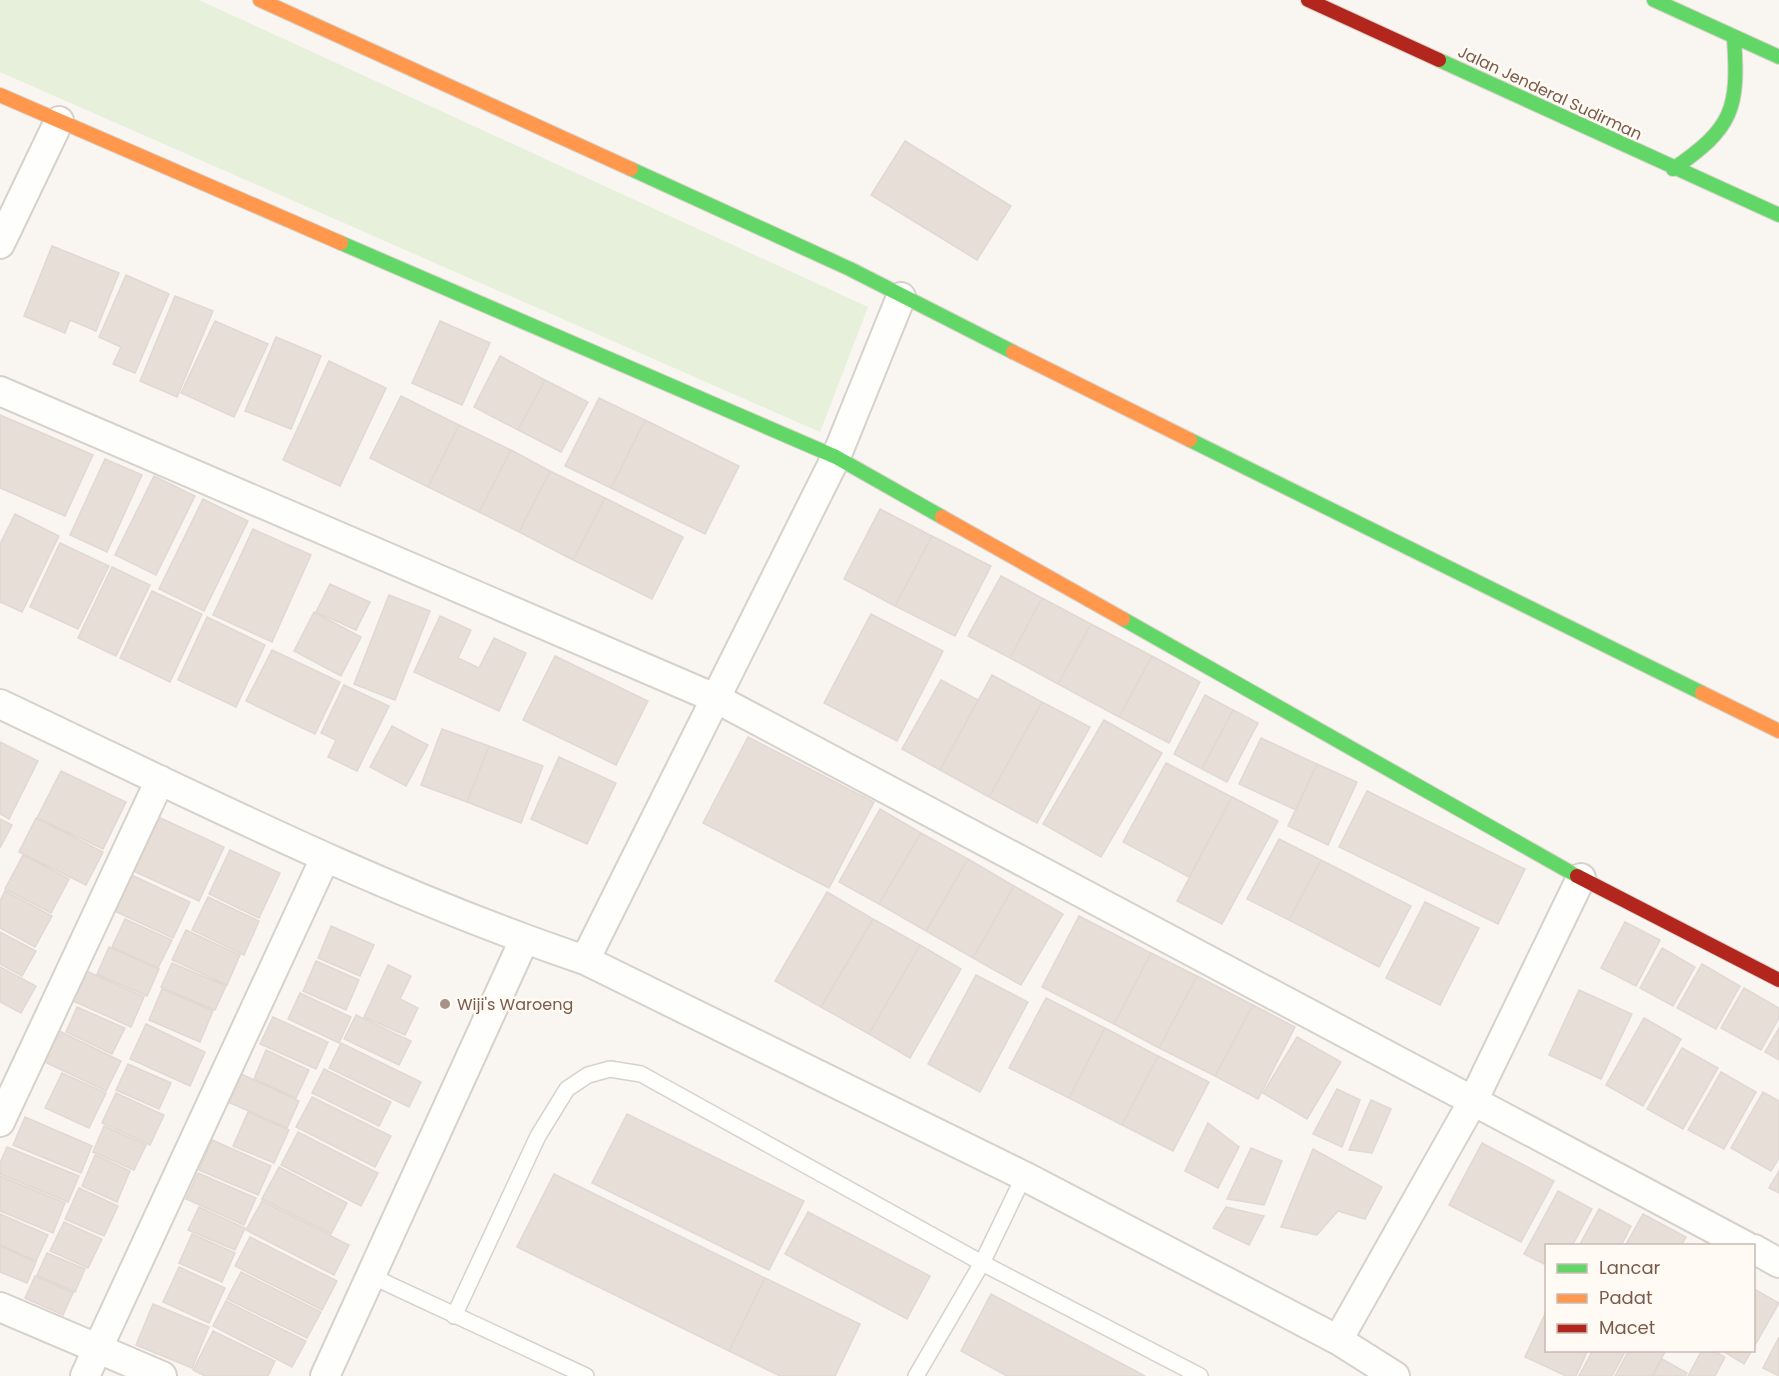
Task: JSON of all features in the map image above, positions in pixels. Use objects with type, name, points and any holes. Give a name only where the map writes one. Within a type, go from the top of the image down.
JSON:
[{"type":"main road","points":[[260,0],[850,269],[901,297],[1779,731]]},
{"type":"main road","name":"Jalan Jenderal Sudirman","points":[[1308,0],[1673,169],[1779,215]]},
{"type":"main road","points":[[1654,0],[1779,57]]},
{"type":"main road","points":[[1673,169],[1702,151],[1722,131],[1734,106],[1737,78],[1734,38]]},
{"type":"main road","points":[[0,95],[836,457],[1581,878],[1779,980]]},
{"type":"street","points":[[0,244],[59,121]]},
{"type":"street","points":[[585,960],[836,457],[901,297]]},
{"type":"street","points":[[0,391],[717,699],[1744,1244]]},
{"type":"street","points":[[0,704],[325,858],[524,940],[585,960],[1024,1176],[1338,1340],[1395,1376]]},
{"type":"street","points":[[0,1122],[160,780]]},
{"type":"street","points":[[85,1376],[325,858]]},
{"type":"street","points":[[1338,1340],[1473,1101],[1581,878]]},
{"type":"street","points":[[325,1376],[369,1275],[524,940]]},
{"type":"street","points":[[1755,1250],[1779,1263]]},
{"type":"street","points":[[0,1307],[162,1376]]},
{"type":"lane","points":[[454,1316],[543,1126],[567,1089],[588,1075],[610,1069],[641,1074],[982,1263],[1200,1376]]},
{"type":"lane","points":[[916,1376],[982,1263],[1024,1176]]},
{"type":"lane","points":[[369,1275],[586,1376]]},
{"type":"green space","points":[[0,0],[199,0],[868,307],[820,432],[0,72]]},
{"type":"building","points":[[905,141],[1011,206],[977,260],[871,195]]},
{"type":"building","points":[[52,246],[119,273],[96,331],[70,320],[65,333],[24,316]]},
{"type":"building","points":[[126,275],[169,294],[135,373],[113,364],[121,347],[99,337]]},
{"type":"building","points":[[175,296],[213,311],[177,397],[140,381]]},
{"type":"building","points":[[215,321],[268,344],[234,417],[181,393]]},
{"type":"building","points":[[440,321],[490,343],[462,405],[412,383]]},
{"type":"building","points":[[276,337],[321,356],[291,429],[245,411]]},
{"type":"building","points":[[500,356],[545,380],[518,430],[474,407]]},
{"type":"building","points":[[329,361],[386,388],[340,486],[283,460]]},
{"type":"building","points":[[545,380],[588,402],[561,452],[518,430]]},
{"type":"building","points":[[401,396],[459,425],[428,487],[370,458]]},
{"type":"building","points":[[599,398],[645,420],[611,488],[565,466]]},
{"type":"building","points":[[0,415],[93,455],[65,516],[0,488]]},
{"type":"building","points":[[645,420],[739,466],[705,534],[611,488]]},
{"type":"building","points":[[459,425],[511,450],[479,512],[428,487]]},
{"type":"building","points":[[511,450],[550,471],[519,532],[479,512]]},
{"type":"building","points":[[105,459],[142,475],[107,552],[70,535]]},
{"type":"building","points":[[550,471],[605,498],[573,560],[519,532]]},
{"type":"building","points":[[154,476],[195,496],[156,575],[115,555]]},
{"type":"building","points":[[605,498],[683,537],[652,599],[573,560]]},
{"type":"building","points":[[203,499],[248,521],[204,611],[159,589]]},
{"type":"building","points":[[880,509],[932,536],[895,606],[844,579]]},
{"type":"building","points":[[15,514],[59,536],[22,612],[0,602],[0,544]]},
{"type":"building","points":[[253,529],[311,555],[272,642],[213,615]]},
{"type":"building","points":[[932,536],[991,566],[955,636],[895,606]]},
{"type":"building","points":[[60,543],[109,566],[78,629],[30,607]]},
{"type":"building","points":[[112,567],[150,585],[116,656],[78,638]]},
{"type":"building","points":[[1001,576],[1042,598],[1010,658],[968,636]]},
{"type":"building","points":[[330,584],[370,602],[356,630],[316,612]]},
{"type":"building","points":[[152,591],[202,614],[170,682],[120,658]]},
{"type":"building","points":[[389,595],[430,611],[395,700],[354,684]]},
{"type":"building","points":[[1042,598],[1091,624],[1058,684],[1010,658]]},
{"type":"building","points":[[314,612],[361,637],[341,676],[294,651]]},
{"type":"building","points":[[871,614],[943,651],[897,741],[824,703]]},
{"type":"building","points":[[440,616],[471,630],[458,658],[479,668],[494,638],[526,653],[499,711],[414,672]]},
{"type":"building","points":[[207,617],[265,645],[236,707],[178,680]]},
{"type":"building","points":[[1091,624],[1152,656],[1119,717],[1058,684]]},
{"type":"building","points":[[272,650],[340,682],[315,734],[246,701]]},
{"type":"building","points":[[555,656],[648,701],[616,765],[523,720]]},
{"type":"building","points":[[1152,656],[1200,682],[1169,743],[1119,717]]},
{"type":"building","points":[[992,675],[1042,702],[989,797],[940,770]]},
{"type":"building","points":[[941,680],[978,700],[940,770],[902,749]]},
{"type":"building","points":[[344,685],[389,706],[357,771],[328,757],[336,740],[321,733]]},
{"type":"building","points":[[1205,695],[1233,710],[1202,769],[1174,754]]},
{"type":"building","points":[[1042,702],[1090,727],[1037,823],[989,797]]},
{"type":"building","points":[[1233,710],[1258,723],[1227,782],[1202,769]]},
{"type":"building","points":[[1104,720],[1162,753],[1101,857],[1043,824]]},
{"type":"building","points":[[392,726],[428,745],[406,786],[370,767]]},
{"type":"building","points":[[442,729],[489,746],[467,802],[421,785]]},
{"type":"building","points":[[748,737],[874,802],[829,888],[703,823]]},
{"type":"building","points":[[1261,738],[1317,764],[1296,810],[1239,784]]},
{"type":"building","points":[[0,742],[38,761],[9,819],[0,814]]},
{"type":"building","points":[[489,746],[543,766],[521,823],[467,802]]},
{"type":"building","points":[[559,757],[616,783],[587,844],[531,819]]},
{"type":"building","points":[[1166,763],[1232,797],[1189,877],[1123,842]]},
{"type":"building","points":[[1317,764],[1357,782],[1328,845],[1288,826]]},
{"type":"building","points":[[61,771],[126,802],[103,849],[37,818]]},
{"type":"building","points":[[1367,791],[1525,869],[1498,924],[1339,847]]},
{"type":"building","points":[[1232,797],[1278,821],[1222,924],[1177,901]]},
{"type":"building","points":[[880,809],[921,833],[879,904],[839,882]]},
{"type":"building","points":[[156,816],[224,847],[199,901],[131,870]]},
{"type":"building","points":[[36,818],[103,852],[86,885],[19,852]]},
{"type":"building","points":[[0,819],[12,825],[0,848]]},
{"type":"building","points":[[921,833],[968,859],[926,931],[879,904]]},
{"type":"building","points":[[1279,839],[1321,860],[1289,920],[1247,899]]},
{"type":"building","points":[[230,850],[280,873],[259,918],[209,894]]},
{"type":"building","points":[[23,855],[69,879],[51,913],[5,889]]},
{"type":"building","points":[[968,859],[1014,886],[973,958],[926,931]]},
{"type":"building","points":[[1321,860],[1411,906],[1379,967],[1289,920]]},
{"type":"building","points":[[129,874],[190,902],[173,938],[112,910]]},
{"type":"building","points":[[1014,886],[1063,914],[1021,985],[973,958]]},
{"type":"building","points":[[5,891],[52,916],[35,947],[0,928],[0,901]]},
{"type":"building","points":[[827,892],[873,919],[821,1007],[775,981]]},
{"type":"building","points":[[208,897],[259,921],[244,955],[192,930]]},
{"type":"building","points":[[1425,902],[1479,928],[1440,1005],[1386,978]]},
{"type":"building","points":[[1079,916],[1151,953],[1114,1024],[1042,987]]},
{"type":"building","points":[[125,919],[172,940],[158,968],[112,947]]},
{"type":"building","points":[[873,919],[920,945],[869,1034],[821,1007]]},
{"type":"building","points":[[1625,922],[1660,940],[1636,986],[1601,968]]},
{"type":"building","points":[[331,926],[374,945],[360,976],[318,958]]},
{"type":"building","points":[[186,930],[240,955],[227,985],[172,960]]},
{"type":"building","points":[[0,932],[36,951],[22,976],[0,964]]},
{"type":"building","points":[[920,945],[961,969],[910,1058],[869,1034]]},
{"type":"building","points":[[109,947],[159,969],[147,996],[97,974]]},
{"type":"building","points":[[1662,948],[1695,967],[1673,1006],[1640,988]]},
{"type":"building","points":[[1151,953],[1197,976],[1159,1048],[1114,1024]]},
{"type":"building","points":[[316,961],[359,980],[346,1010],[303,991]]},
{"type":"building","points":[[172,963],[226,986],[215,1010],[161,987]]},
{"type":"building","points":[[1702,964],[1740,986],[1716,1029],[1677,1008]]},
{"type":"building","points":[[388,965],[411,976],[400,999],[418,1008],[405,1035],[364,1017]]},
{"type":"building","points":[[0,967],[36,986],[21,1013],[0,1002]]},
{"type":"building","points":[[82,969],[144,997],[131,1027],[69,999]]},
{"type":"building","points":[[976,975],[1028,1002],[980,1092],[928,1064]]},
{"type":"building","points":[[1197,976],[1253,1005],[1215,1076],[1159,1048]]},
{"type":"building","points":[[1744,988],[1779,1008],[1779,1018],[1761,1050],[1721,1028]]},
{"type":"building","points":[[162,989],[213,1011],[200,1042],[149,1020]]},
{"type":"building","points":[[1579,990],[1632,1014],[1601,1079],[1549,1055]]},
{"type":"building","points":[[300,993],[351,1017],[339,1043],[288,1019]]},
{"type":"building","points":[[1046,998],[1105,1028],[1069,1098],[1009,1068]]},
{"type":"building","points":[[1253,1005],[1295,1027],[1258,1099],[1215,1076]]},
{"type":"building","points":[[77,1007],[125,1028],[112,1054],[66,1032]]},
{"type":"building","points":[[356,1015],[411,1041],[399,1065],[344,1039]]},
{"type":"building","points":[[273,1017],[328,1042],[316,1069],[260,1044]]},
{"type":"building","points":[[1644,1018],[1681,1039],[1643,1106],[1606,1085]]},
{"type":"building","points":[[146,1024],[205,1052],[190,1086],[130,1059]]},
{"type":"building","points":[[51,1027],[121,1061],[106,1091],[36,1058]]},
{"type":"building","points":[[1105,1028],[1158,1056],[1122,1125],[1069,1098]]},
{"type":"building","points":[[1779,1028],[1779,1060],[1765,1052]]},
{"type":"building","points":[[1297,1037],[1341,1062],[1307,1119],[1263,1093]]},
{"type":"building","points":[[341,1043],[421,1082],[409,1107],[329,1068]]},
{"type":"building","points":[[1682,1048],[1718,1068],[1683,1129],[1647,1109]]},
{"type":"building","points":[[266,1050],[309,1070],[296,1098],[254,1079]]},
{"type":"building","points":[[1158,1056],[1209,1082],[1173,1151],[1122,1125]]},
{"type":"building","points":[[128,1064],[171,1083],[159,1109],[116,1090]]},
{"type":"building","points":[[324,1069],[391,1102],[379,1126],[312,1093]]},
{"type":"building","points":[[1721,1072],[1756,1092],[1724,1149],[1688,1130]]},
{"type":"building","points":[[62,1073],[106,1093],[89,1128],[45,1108]]},
{"type":"building","points":[[239,1073],[299,1101],[287,1128],[226,1101]]},
{"type":"building","points":[[1337,1089],[1360,1100],[1342,1147],[1313,1134]]},
{"type":"building","points":[[1763,1092],[1779,1101],[1779,1158],[1771,1171],[1731,1148]]},
{"type":"building","points":[[116,1093],[164,1115],[150,1145],[102,1123]]},
{"type":"building","points":[[312,1097],[391,1136],[375,1167],[296,1127]]},
{"type":"building","points":[[1371,1100],[1391,1109],[1372,1153],[1349,1150]]},
{"type":"building","points":[[248,1112],[289,1130],[274,1163],[233,1146]]},
{"type":"building","points":[[627,1114],[804,1201],[769,1270],[592,1183]]},
{"type":"building","points":[[25,1117],[92,1146],[81,1173],[13,1145]]},
{"type":"building","points":[[1208,1123],[1239,1147],[1218,1188],[1185,1171]]},
{"type":"building","points":[[104,1126],[146,1145],[134,1170],[93,1152]]},
{"type":"building","points":[[298,1132],[378,1173],[361,1206],[281,1165]]},
{"type":"building","points":[[212,1140],[271,1166],[258,1195],[199,1170]]},
{"type":"building","points":[[1482,1143],[1554,1181],[1521,1242],[1449,1205]]},
{"type":"building","points":[[7,1147],[79,1176],[68,1202],[0,1174],[0,1163]]},
{"type":"building","points":[[1251,1148],[1282,1161],[1264,1205],[1227,1199]]},
{"type":"building","points":[[1313,1149],[1382,1187],[1365,1219],[1338,1211],[1317,1235],[1281,1227]]},
{"type":"building","points":[[95,1155],[130,1171],[117,1202],[82,1186]]},
{"type":"building","points":[[279,1167],[347,1203],[331,1234],[262,1199]]},
{"type":"building","points":[[1779,1171],[1779,1193],[1769,1188]]},
{"type":"building","points":[[198,1173],[256,1198],[244,1225],[186,1199]]},
{"type":"building","points":[[554,1174],[765,1278],[729,1351],[517,1247]]},
{"type":"building","points":[[0,1176],[65,1203],[53,1233],[0,1211]]},
{"type":"building","points":[[79,1188],[118,1206],[104,1236],[65,1219]]},
{"type":"building","points":[[1558,1191],[1592,1209],[1573,1244],[1545,1244],[1545,1264],[1524,1254]]},
{"type":"building","points":[[262,1201],[349,1245],[334,1275],[246,1230]]},
{"type":"building","points":[[199,1207],[245,1228],[235,1250],[188,1230]]},
{"type":"building","points":[[1226,1207],[1264,1216],[1249,1245],[1213,1228]]},
{"type":"building","points":[[1599,1209],[1631,1226],[1622,1244],[1580,1244]]},
{"type":"building","points":[[808,1212],[930,1276],[907,1319],[785,1254]]},
{"type":"building","points":[[0,1214],[48,1235],[36,1261],[0,1245]]},
{"type":"building","points":[[1643,1214],[1686,1237],[1682,1244],[1626,1244]]},
{"type":"building","points":[[64,1222],[102,1239],[88,1268],[50,1251]]},
{"type":"building","points":[[192,1234],[235,1253],[222,1282],[179,1263]]},
{"type":"building","points":[[250,1237],[337,1281],[322,1310],[235,1266]]},
{"type":"building","points":[[0,1246],[36,1262],[27,1283],[0,1272]]},
{"type":"building","points":[[47,1253],[85,1269],[75,1292],[37,1275]]},
{"type":"building","points":[[179,1267],[225,1288],[209,1323],[163,1302]]},
{"type":"building","points":[[241,1272],[321,1312],[307,1338],[227,1299]]},
{"type":"building","points":[[35,1276],[73,1293],[63,1315],[25,1298]]},
{"type":"building","points":[[765,1278],[860,1324],[835,1376],[780,1376],[729,1351]]},
{"type":"building","points":[[1755,1290],[1779,1303],[1755,1345]]},
{"type":"building","points":[[991,1294],[1145,1376],[1007,1376],[961,1351]]},
{"type":"building","points":[[226,1301],[306,1341],[292,1367],[213,1326]]},
{"type":"building","points":[[153,1304],[209,1327],[192,1368],[136,1345]]},
{"type":"building","points":[[1545,1314],[1545,1352],[1587,1352],[1576,1376],[1566,1376],[1525,1357]]},
{"type":"building","points":[[213,1331],[275,1361],[268,1376],[205,1376],[193,1370]]},
{"type":"building","points":[[1779,1337],[1779,1376],[1763,1368]]},
{"type":"building","points":[[1592,1352],[1625,1352],[1612,1376],[1579,1376]]},
{"type":"building","points":[[1628,1352],[1665,1352],[1652,1376],[1615,1376]]},
{"type":"building","points":[[1701,1352],[1716,1352],[1725,1357],[1715,1376],[1688,1376]]},
{"type":"building","points":[[1724,1352],[1751,1352],[1744,1364]]},
{"type":"building","points":[[1662,1359],[1687,1373],[1685,1376],[1653,1376]]},
{"type":"traffic: fast","points":[[1654,0],[1779,57]]},
{"type":"traffic: fast","points":[[1673,169],[1709,141],[1728,115],[1735,83],[1734,38]]},
{"type":"traffic: fast","points":[[1439,60],[1779,215]]},
{"type":"traffic: fast","points":[[631,169],[850,269],[1013,352]]},
{"type":"traffic: fast","points":[[341,243],[836,457],[942,517]]},
{"type":"traffic: fast","points":[[1190,440],[1702,693]]},
{"type":"traffic: fast","points":[[1123,619],[1577,876]]},
{"type":"traffic: slow","points":[[260,0],[631,169]]},
{"type":"traffic: slow","points":[[0,95],[341,243]]},
{"type":"traffic: slow","points":[[1013,352],[1190,440]]},
{"type":"traffic: slow","points":[[942,517],[1123,619]]},
{"type":"traffic: slow","points":[[1702,693],[1779,731]]},
{"type":"traffic: jam","points":[[1308,0],[1439,60]]},
{"type":"traffic: jam","points":[[1577,876],[1779,980]]},
{"type":"place","name":"Wiji's Waroeng","points":[[445,1004]]}]
